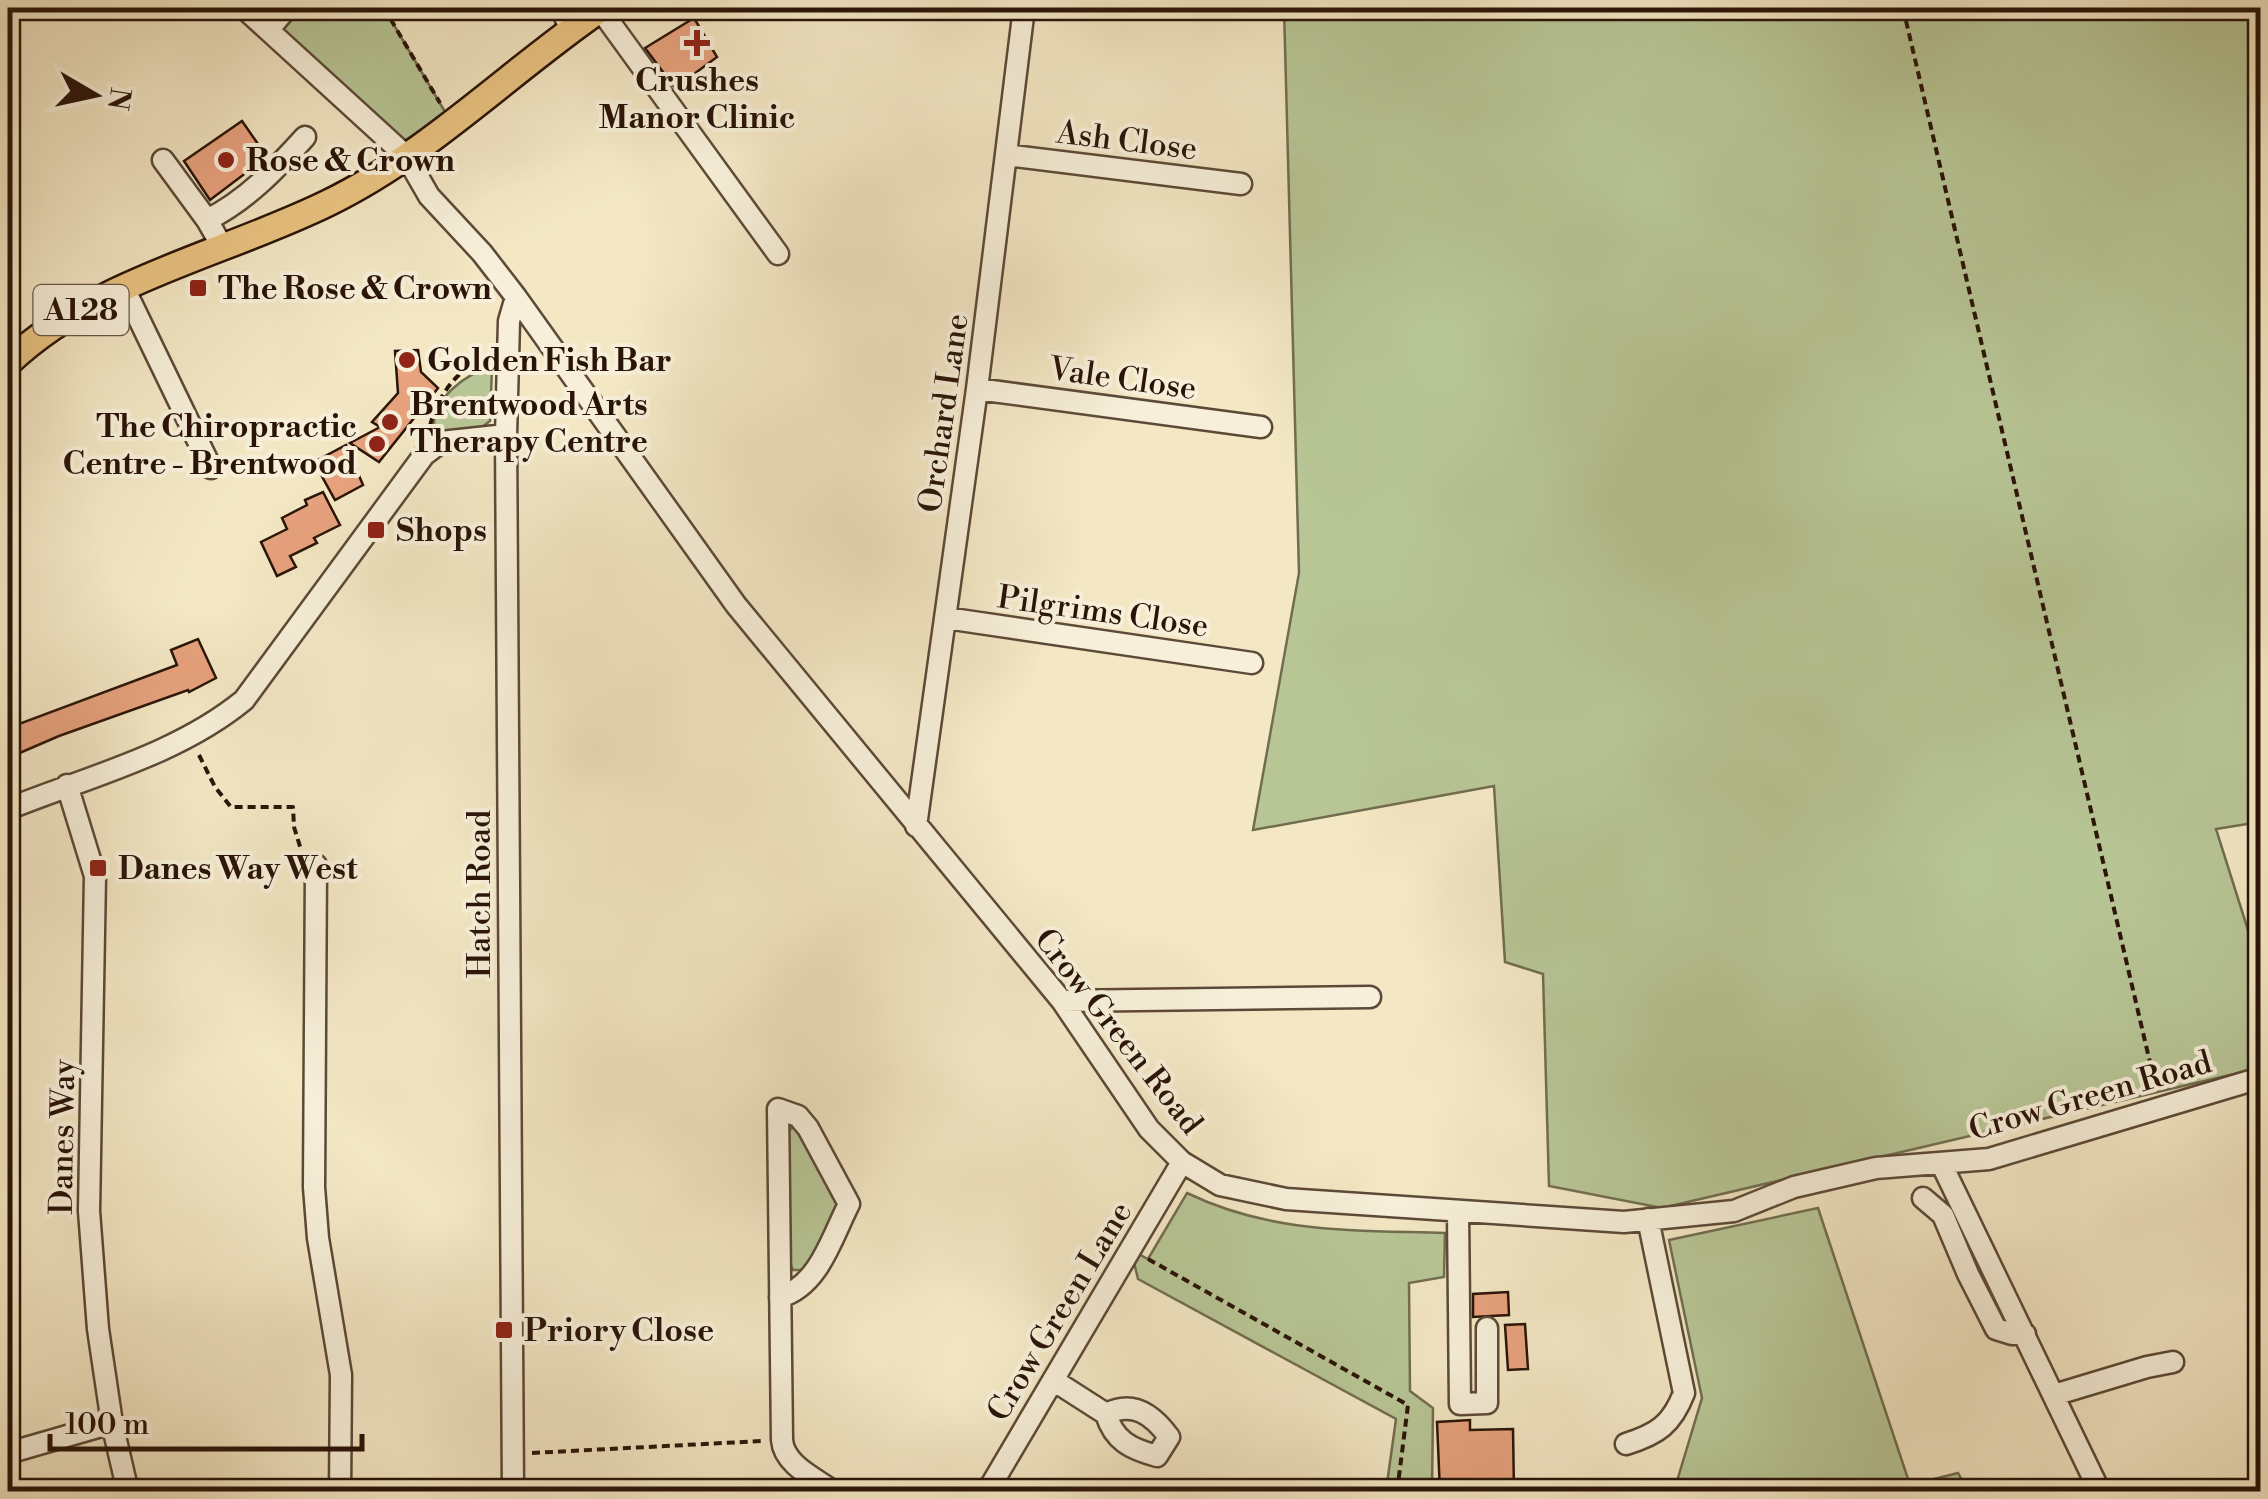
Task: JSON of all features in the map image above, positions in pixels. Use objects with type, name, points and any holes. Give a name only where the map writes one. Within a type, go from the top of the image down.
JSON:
[{"type":"main road","name":"A128","points":[[8,363],[76,313],[124,288],[330,202],[406,156],[452,122],[566,18],[601,8]]},
{"type":"street","name":"Crow Green Road","points":[[244,8],[406,156],[429,196],[516,297],[736,605],[1062,1001],[1149,1129],[1182,1162],[1220,1185],[1286,1199],[1624,1222],[1734,1211],[1794,1186],[1876,1168],[1989,1158],[2260,1078]]},
{"type":"street","points":[[268,30],[287,8]]},
{"type":"street","points":[[601,8],[778,254]]},
{"type":"street","name":"Orchard Lane","points":[[916,826],[977,389],[1024,8]]},
{"type":"street","points":[[208,220],[275,170],[305,136]]},
{"type":"street","name":"Ash Close","points":[[1006,155],[1240,184]]},
{"type":"street","points":[[163,160],[208,220],[223,248]]},
{"type":"street","points":[[124,288],[212,468]]},
{"type":"street","name":"Hatch Road","points":[[513,1492],[506,434],[509,321],[516,297]]},
{"type":"street","name":"Vale Close","points":[[977,389],[1261,427]]},
{"type":"street","points":[[8,809],[191,737],[218,721],[244,700],[424,455],[442,442],[506,434]]},
{"type":"street","name":"Pilgrims Close","points":[[946,618],[1252,664]]},
{"type":"street","name":"Danes Way","points":[[67,785],[95,876],[89,1210],[98,1329],[112,1423],[128,1492]]},
{"type":"street","points":[[316,865],[314,1168],[318,1238],[341,1375],[340,1492]]},
{"type":"street","points":[[1062,1001],[1370,998]]},
{"type":"street","points":[[780,1297],[795,1293],[812,1276],[850,1204],[808,1128],[798,1116],[778,1109],[780,1297],[782,1440],[785,1456],[834,1492]]},
{"type":"street","name":"Crow Green Lane","points":[[987,1492],[1182,1162]]},
{"type":"street","points":[[1942,1165],[2100,1492]]},
{"type":"street","points":[[1923,1198],[1943,1215],[1996,1329],[2024,1334]]},
{"type":"street","points":[[1458,1212],[1460,1404],[1487,1403],[1488,1328]]},
{"type":"street","points":[[1626,1444],[1657,1435],[1676,1415],[1684,1394],[1648,1219]]},
{"type":"street","points":[[2054,1395],[2174,1362]]},
{"type":"street","points":[[1052,1380],[1106,1414]]},
{"type":"street","points":[[8,1453],[112,1423]]},
{"type":"path","points":[[384,8],[452,122]]},
{"type":"path","points":[[1903,8],[2160,1108]]},
{"type":"path","points":[[424,455],[433,412],[454,378],[473,362],[507,351]]},
{"type":"path","points":[[191,737],[215,787],[231,807],[294,807],[294,827],[304,859],[316,865]]},
{"type":"path","points":[[1131,1250],[1408,1405],[1397,1492]]},
{"type":"path","points":[[512,1454],[782,1440]]},
{"type":"green space","points":[[244,8],[384,8],[451,122],[406,156]]},
{"type":"green space","points":[[1284,8],[2260,8],[2260,822],[2216,829],[2260,968],[2260,1068],[1662,1208],[1549,1186],[1543,974],[1505,962],[1494,786],[1253,830],[1299,573]]},
{"type":"green space","points":[[492,368],[490,421],[478,430],[442,435],[434,427],[445,397],[462,381]]},
{"type":"green space","points":[[796,1126],[843,1204],[808,1270],[793,1270],[789,1261],[786,1132]]},
{"type":"green space","points":[[1187,1193],[1282,1223],[1345,1230],[1445,1233],[1444,1277],[1409,1283],[1410,1391],[1433,1408],[1432,1491],[1386,1491],[1396,1419],[1138,1279],[1131,1250],[1148,1259]]},
{"type":"green space","points":[[1818,1208],[1910,1485],[1958,1473],[1968,1491],[1674,1491],[1702,1398],[1669,1240]]},
{"type":"building","points":[[694,18],[717,57],[675,88],[645,48]]},
{"type":"building","name":"Rose & Crown","points":[[242,121],[267,157],[210,200],[184,161]]},
{"type":"building","points":[[418,350],[421,372],[438,388],[379,462],[350,443],[380,427],[372,422],[398,393],[395,351]]},
{"type":"building","points":[[346,445],[363,485],[335,500],[314,462]]},
{"type":"building","points":[[323,492],[340,525],[314,538],[317,543],[290,556],[296,567],[277,576],[261,542],[287,529],[282,518]]},
{"type":"building","points":[[198,639],[216,678],[189,692],[59,736],[8,758],[8,728],[177,665],[171,650]]},
{"type":"building","points":[[1508,1292],[1509,1315],[1473,1317],[1473,1294]]},
{"type":"building","points":[[1525,1324],[1528,1369],[1508,1370],[1505,1325]]},
{"type":"building","points":[[1470,1420],[1470,1430],[1513,1429],[1514,1492],[1440,1492],[1437,1422]]},
{"type":"place","name":"Crushes Manor Clinic","points":[[697,43]]},
{"type":"place","name":"Rose & Crown","points":[[226,160]]},
{"type":"place","name":"The Rose & Crown","points":[[198,288]]},
{"type":"place","name":"Golden Fish Bar","points":[[407,360]]},
{"type":"place","name":"Brentwood Arts Therapy Centre","points":[[390,422]]},
{"type":"place","name":"The Chiropractic Centre - Brentwood","points":[[377,444]]},
{"type":"place","name":"Shops","points":[[376,530]]},
{"type":"place","name":"Danes Way West","points":[[98,868]]},
{"type":"place","name":"Priory Close","points":[[504,1330]]}]
